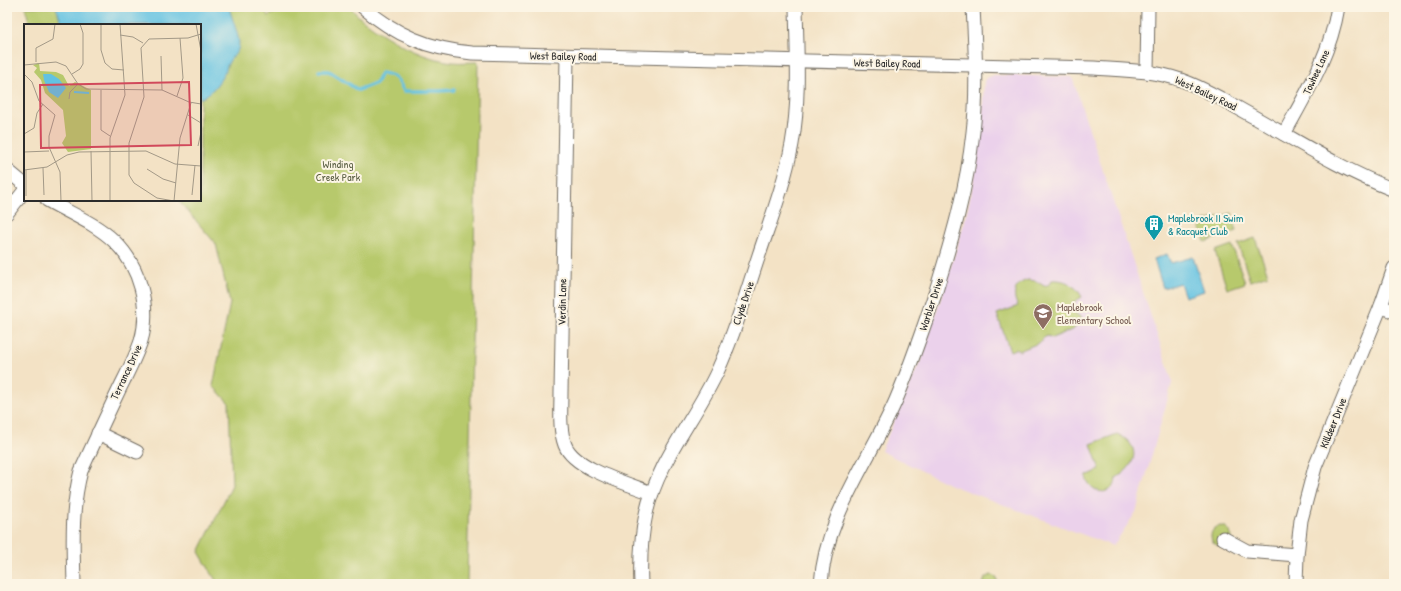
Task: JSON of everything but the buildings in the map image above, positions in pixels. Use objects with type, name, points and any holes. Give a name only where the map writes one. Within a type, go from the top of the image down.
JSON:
[{"type":"street","name":"West Bailey Road","points":[[363,7],[379,21],[412,39],[435,47],[478,54],[1094,68],[1147,72],[1175,78],[1215,95],[1355,173],[1394,190]]},
{"type":"street","name":"Clyde Drive","points":[[641,584],[640,564],[643,534],[646,514],[652,493],[660,474],[718,370],[736,324],[787,167],[796,116],[798,61],[796,7]]},
{"type":"street","name":"Warbler Drive","points":[[820,584],[830,535],[847,495],[876,441],[896,399],[924,325],[954,235],[965,189],[974,131],[974,7]]},
{"type":"street","points":[[1147,72],[1148,7]]},
{"type":"street","name":"Towhee Lane","points":[[1284,134],[1319,71],[1327,50],[1338,7]]},
{"type":"street","name":"Verdin Lane","points":[[567,57],[560,393],[563,436],[568,451],[574,458],[586,466],[652,493]]},
{"type":"street","points":[[7,170],[24,184]]},
{"type":"street","points":[[7,214],[24,191]]},
{"type":"street","name":"Terrance Drive","points":[[49,201],[96,227],[114,241],[128,258],[133,267],[143,296],[145,321],[139,345],[81,470],[76,486],[73,522],[74,584]]},
{"type":"street","name":"Killdeer Drive","points":[[1296,584],[1301,520],[1315,467],[1381,306],[1394,268]]},
{"type":"street","points":[[1381,306],[1394,312]]},
{"type":"street","points":[[98,433],[138,452]]},
{"type":"street","points":[[1223,538],[1247,551],[1297,556]]},
{"type":"shaded area","name":"Maplebrook Elementary School","points":[[994,75],[1072,77],[1172,380],[1136,512],[1113,546],[951,485],[881,451],[923,355],[966,217],[975,174],[982,121],[984,81],[986,78]]},
{"type":"green space","name":"Winding Creek Park","points":[[25,7],[263,7],[268,16],[286,7],[350,7],[378,31],[395,42],[423,55],[453,62],[478,62],[467,584],[218,584],[199,552],[232,485],[229,403],[213,386],[230,303],[216,244],[179,201],[201,201],[201,24],[30,24]]},
{"type":"green space","points":[[1232,213],[1237,231],[1205,242],[1199,223]]},
{"type":"green space","points":[[1255,238],[1268,275],[1250,281],[1238,244]]},
{"type":"green space","points":[[1232,245],[1245,283],[1227,289],[1215,251]]},
{"type":"green space","points":[[1028,280],[1036,281],[1044,286],[1050,284],[1052,280],[1057,280],[1066,282],[1073,286],[1082,297],[1074,302],[1073,310],[1082,318],[1074,329],[1052,338],[1048,336],[1043,338],[1041,342],[1019,351],[1015,349],[1010,351],[997,314],[1018,306],[1015,298],[1017,287]]},
{"type":"green space","points":[[1117,434],[1130,444],[1134,456],[1129,468],[1116,478],[1111,489],[1101,492],[1092,487],[1086,476],[1100,470],[1091,444]]},
{"type":"green space","points":[[1221,526],[1228,529],[1231,536],[1228,543],[1221,546],[1214,543],[1211,536],[1214,529]]},
{"type":"green space","points":[[991,575],[996,577],[998,584],[983,584],[985,578]]},
{"type":"water","points":[[56,7],[229,7],[238,35],[239,47],[217,84],[208,94],[201,98],[201,24],[62,24]]},
{"type":"water","points":[[1167,254],[1171,263],[1193,257],[1204,291],[1185,297],[1180,283],[1163,288],[1154,259]]},
{"type":"waterway","points":[[319,71],[329,71],[358,90],[376,83],[381,73],[396,78],[404,91],[454,90]]},
{"type":"place","name":"Maplebrook II Swim & Racquet Club","points":[[1154,241]]},
{"type":"place","name":"Maplebrook Elementary School","points":[[1043,330]]}]
